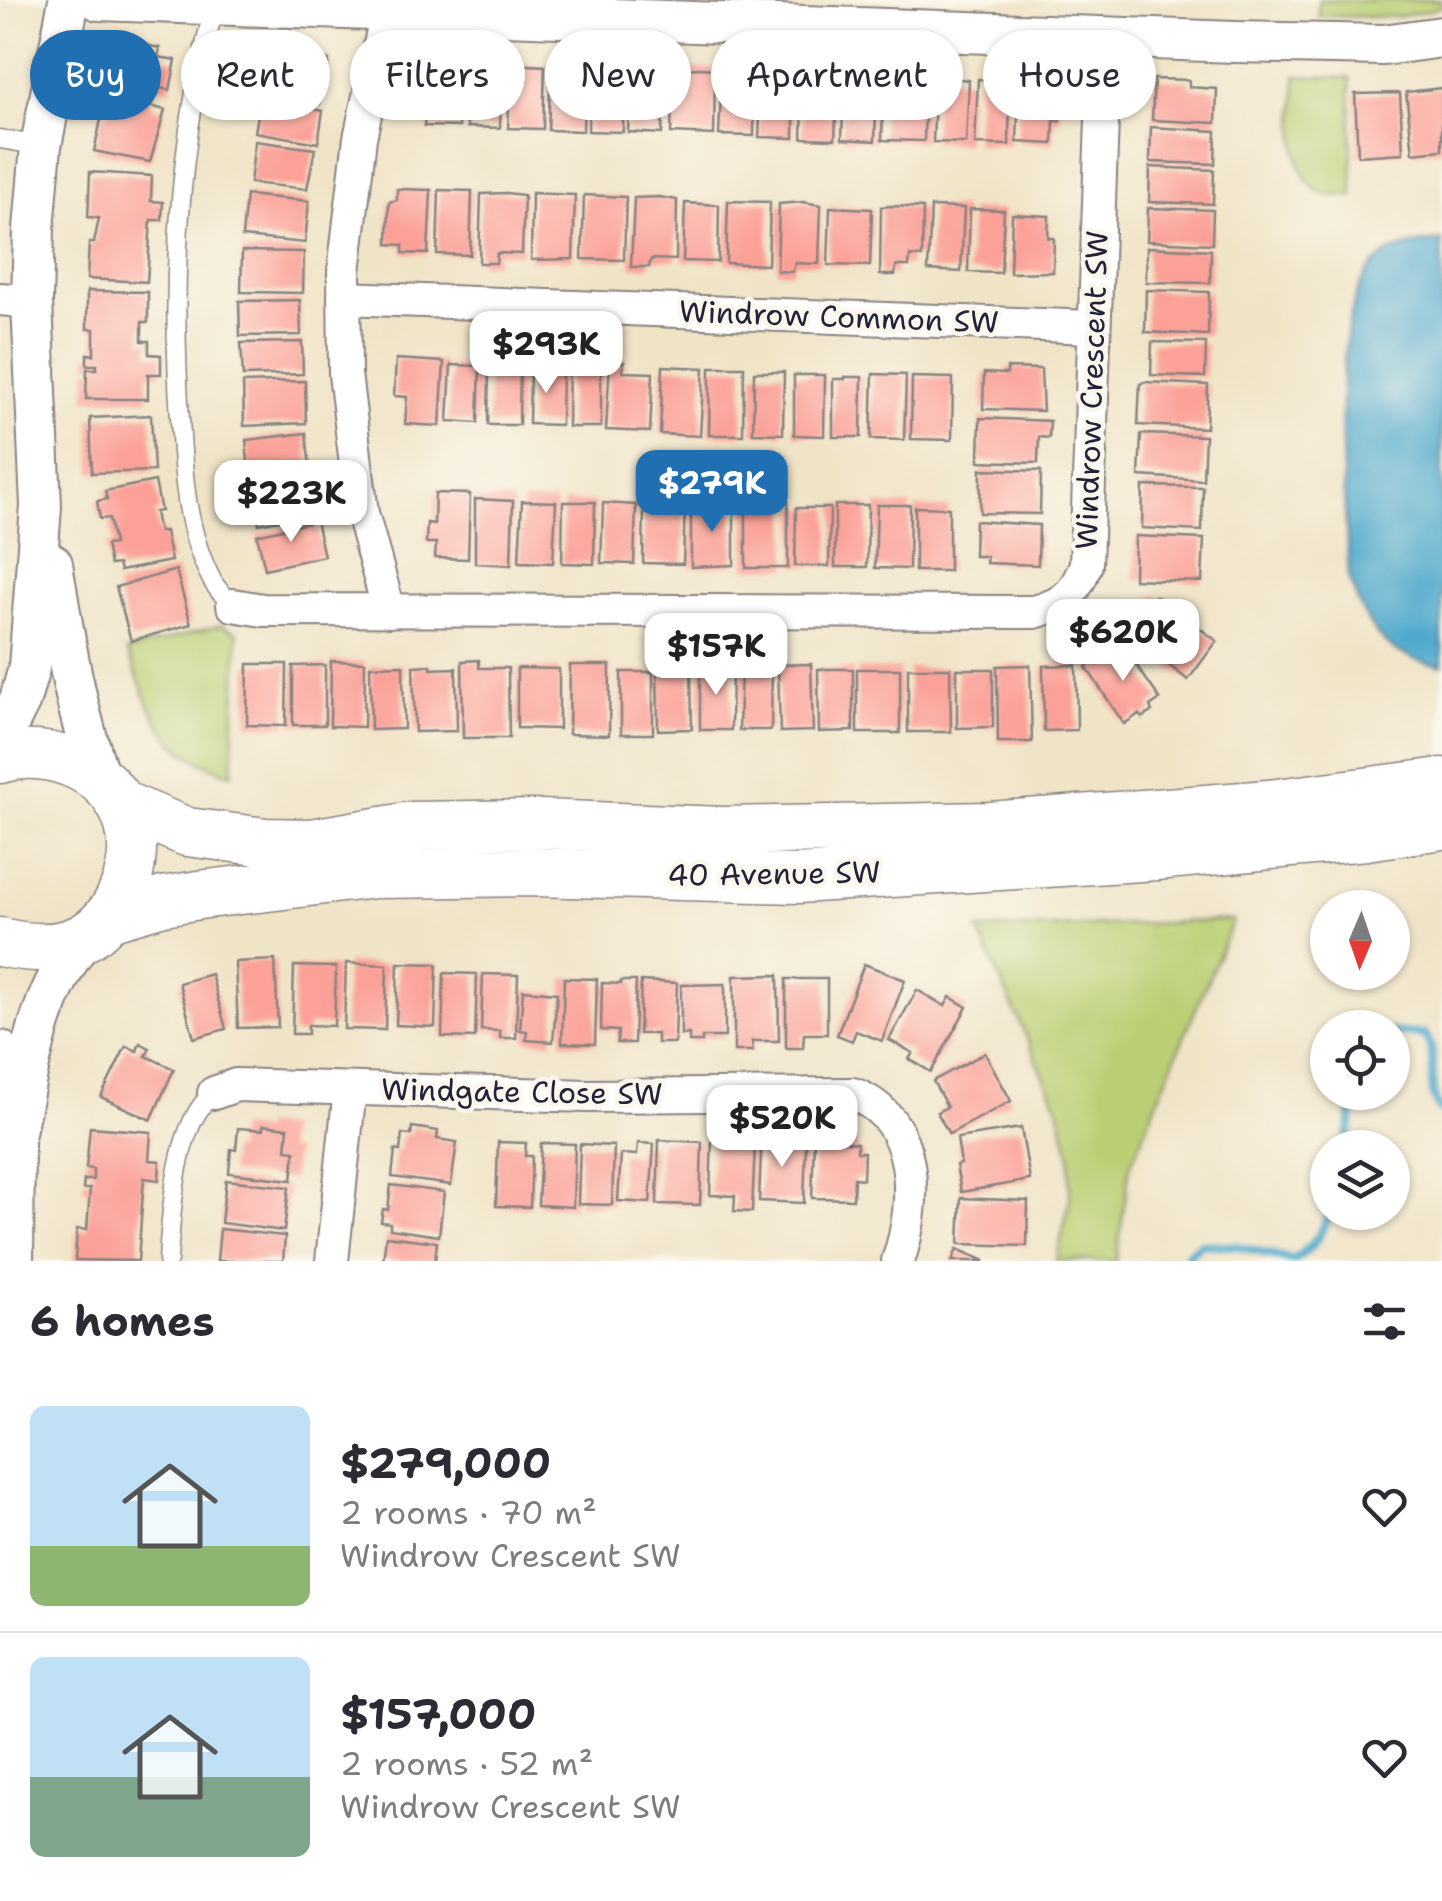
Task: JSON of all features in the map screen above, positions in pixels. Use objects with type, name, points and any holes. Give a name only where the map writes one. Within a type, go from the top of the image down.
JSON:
[{"type":"main road","name":"40 Avenue SW","points":[[0,760],[43,754],[68,760],[111,793],[187,832],[266,842],[312,843],[412,826],[540,824],[723,831],[990,826],[1270,804],[1442,782]]},
{"type":"main road","points":[[96,928],[124,887],[132,854],[130,828],[111,793]]},
{"type":"main road","name":"40 Avenue SW","points":[[0,942],[32,948],[54,946],[163,901],[374,874],[533,872],[798,879],[1156,856],[1442,825]]},
{"type":"street","points":[[70,0],[40,146],[16,300],[42,506],[70,668],[88,746],[111,793]]},
{"type":"street","points":[[99,0],[983,32]]},
{"type":"street","points":[[387,12],[360,138],[344,298],[345,374],[362,513],[389,611]]},
{"type":"street","points":[[1156,38],[1383,45],[1442,37]]},
{"type":"street","name":"Windrow Crescent SW","points":[[233,605],[263,610],[1034,612],[1058,606],[1078,585],[1086,564],[1102,120]]},
{"type":"street","name":"Windrow Common SW","points":[[344,298],[1093,327]]},
{"type":"street","points":[[0,740],[20,700],[29,668],[42,506]]},
{"type":"street","points":[[14,1137],[40,1016],[63,965],[96,928]]},
{"type":"street","points":[[0,1050],[14,1137],[13,1261]]},
{"type":"street","points":[[214,1094],[236,1085],[350,1089]]},
{"type":"street","name":"Windgate Close SW","points":[[332,1261],[350,1089],[588,1096],[853,1094],[884,1111],[904,1147],[911,1195],[909,1223],[898,1261]]},
{"type":"lane","points":[[215,3],[187,151],[177,244],[175,340],[184,489],[214,586],[233,605]]},
{"type":"lane","points":[[0,139],[40,146]]},
{"type":"lane","points":[[168,1261],[184,1138],[194,1113],[214,1094]]},
{"type":"green space","points":[[1319,0],[1442,0],[1442,7],[1398,17],[1318,16]]},
{"type":"green space","points":[[1296,76],[1350,78],[1353,196],[1322,193],[1303,172],[1296,140]]},
{"type":"green space","points":[[221,625],[238,633],[232,774],[189,755],[162,728],[127,651]]},
{"type":"green space","points":[[1233,920],[1130,1166],[1116,1261],[1056,1261],[1070,1200],[1070,1154],[1057,1105],[978,930]]},
{"type":"water","points":[[1442,240],[1442,666],[1422,662],[1392,648],[1371,627],[1356,597],[1349,578],[1342,411],[1349,321],[1360,285],[1377,261],[1391,252]]},
{"type":"building","points":[[161,58],[176,60],[170,90],[161,88]]},
{"type":"building","points":[[525,65],[545,66],[543,129],[508,128],[508,120],[525,120]]},
{"type":"building","points":[[691,69],[711,69],[714,135],[671,133],[671,120],[691,120]]},
{"type":"building","points":[[963,79],[969,80],[966,143],[933,142],[934,120],[963,120]]},
{"type":"building","points":[[978,79],[983,79],[983,120],[1009,120],[1009,145],[975,144]]},
{"type":"building","points":[[1156,79],[1189,80],[1189,87],[1217,89],[1216,123],[1152,120],[1156,120]]},
{"type":"building","points":[[1442,88],[1442,150],[1413,153],[1406,92]]},
{"type":"building","points":[[1400,93],[1403,153],[1358,156],[1355,94]]},
{"type":"building","points":[[161,109],[165,110],[150,162],[94,151],[101,120],[161,120]]},
{"type":"building","points":[[257,120],[322,120],[318,143],[255,132]]},
{"type":"building","points":[[424,120],[459,120],[459,127],[424,126]]},
{"type":"building","points":[[467,120],[500,120],[500,128],[467,127]]},
{"type":"building","points":[[548,120],[583,120],[583,131],[548,130]]},
{"type":"building","points":[[588,120],[623,120],[623,132],[588,131]]},
{"type":"building","points":[[629,120],[662,120],[662,134],[628,132]]},
{"type":"building","points":[[720,120],[754,120],[754,136],[719,135]]},
{"type":"building","points":[[760,120],[794,120],[794,138],[759,137]]},
{"type":"building","points":[[803,120],[836,120],[835,139],[802,138]]},
{"type":"building","points":[[843,120],[876,120],[875,141],[842,139]]},
{"type":"building","points":[[883,120],[925,120],[924,141],[882,140]]},
{"type":"building","points":[[1018,120],[1060,120],[1054,121],[1053,144],[1017,142]]},
{"type":"building","points":[[1151,127],[1216,131],[1215,164],[1150,162]]},
{"type":"building","points":[[255,141],[315,149],[307,189],[250,183]]},
{"type":"building","points":[[1150,167],[1214,170],[1213,204],[1149,202]]},
{"type":"building","points":[[90,172],[152,176],[151,201],[163,202],[162,220],[151,220],[147,282],[87,279],[89,243],[94,243],[99,218],[88,217]]},
{"type":"building","points":[[397,189],[431,190],[428,254],[403,253],[403,245],[388,244],[389,202],[397,200]]},
{"type":"building","points":[[439,190],[472,191],[470,255],[437,254]]},
{"type":"building","points":[[532,193],[575,195],[573,259],[531,260]]},
{"type":"building","points":[[481,194],[524,195],[522,254],[497,253],[496,263],[479,263]]},
{"type":"building","points":[[246,195],[309,201],[305,243],[242,237]]},
{"type":"building","points":[[584,195],[626,197],[624,260],[582,259]]},
{"type":"building","points":[[634,198],[677,200],[676,260],[651,259],[649,267],[631,267]]},
{"type":"building","points":[[728,201],[770,202],[768,265],[726,263]]},
{"type":"building","points":[[685,203],[719,205],[718,262],[683,261]]},
{"type":"building","points":[[779,204],[821,205],[819,264],[795,263],[793,272],[777,271]]},
{"type":"building","points":[[830,207],[872,209],[870,266],[828,265]]},
{"type":"building","points":[[881,207],[923,208],[922,257],[910,256],[909,266],[896,266],[895,275],[880,275]]},
{"type":"building","points":[[931,207],[964,208],[961,272],[928,270]]},
{"type":"building","points":[[1148,208],[1213,210],[1212,244],[1147,241]]},
{"type":"building","points":[[970,209],[1004,210],[1001,273],[968,272]]},
{"type":"building","points":[[1012,214],[1049,216],[1048,238],[1054,238],[1053,272],[1010,273]]},
{"type":"building","points":[[1147,247],[1211,250],[1210,283],[1146,282]]},
{"type":"building","points":[[242,251],[304,252],[303,293],[241,292]]},
{"type":"building","points":[[1146,290],[1209,292],[1208,335],[1145,332]]},
{"type":"building","points":[[87,291],[148,292],[148,322],[142,322],[142,341],[149,341],[149,354],[161,355],[161,374],[148,374],[148,399],[86,399],[87,369],[97,369],[97,365],[87,365],[87,354],[94,355],[94,329],[87,329]]},
{"type":"building","points":[[300,300],[301,335],[240,336],[239,301]]},
{"type":"building","points":[[302,342],[303,374],[243,376],[241,343]]},
{"type":"building","points":[[1152,342],[1206,343],[1205,377],[1151,375]]},
{"type":"building","points":[[396,359],[444,362],[440,426],[405,424],[407,397],[394,396]]},
{"type":"building","points":[[610,362],[624,362],[623,372],[653,373],[650,432],[606,430]]},
{"type":"building","points":[[451,365],[480,366],[478,423],[448,421]]},
{"type":"building","points":[[489,365],[520,365],[519,425],[488,425]]},
{"type":"building","points":[[569,365],[601,365],[601,427],[568,427]]},
{"type":"building","points":[[663,366],[704,368],[700,436],[660,434]]},
{"type":"building","points":[[530,367],[562,368],[561,425],[529,424]]},
{"type":"building","points":[[710,367],[744,367],[743,435],[709,435]]},
{"type":"building","points":[[1007,368],[1041,369],[1043,411],[983,409],[984,373],[1007,374]]},
{"type":"building","points":[[754,372],[784,372],[783,434],[753,433]]},
{"type":"building","points":[[873,374],[906,375],[904,440],[871,439]]},
{"type":"building","points":[[794,375],[825,375],[824,436],[794,435]]},
{"type":"building","points":[[862,377],[861,437],[833,437],[833,379]]},
{"type":"building","points":[[912,377],[953,378],[952,440],[911,439]]},
{"type":"building","points":[[305,381],[306,423],[244,426],[243,383]]},
{"type":"building","points":[[1140,384],[1208,385],[1206,428],[1138,425]]},
{"type":"building","points":[[151,415],[154,471],[92,473],[90,418]]},
{"type":"building","points":[[980,418],[1050,421],[1049,438],[1039,437],[1038,463],[979,461]]},
{"type":"building","points":[[306,433],[310,467],[249,473],[246,440]]},
{"type":"building","points":[[1141,434],[1205,436],[1203,480],[1139,476]]},
{"type":"building","points":[[981,469],[1041,471],[1040,514],[980,513]]},
{"type":"building","points":[[314,473],[317,492],[311,493],[315,513],[259,524],[251,485]]},
{"type":"building","points":[[155,481],[161,511],[155,512],[159,532],[165,531],[171,561],[120,571],[118,564],[110,565],[106,545],[114,544],[109,518],[100,519],[97,501],[107,499],[105,491]]},
{"type":"building","points":[[1143,486],[1203,487],[1202,531],[1142,528]]},
{"type":"building","points":[[435,493],[470,494],[468,559],[435,558],[436,543],[426,543],[427,523],[434,524]]},
{"type":"building","points":[[475,499],[513,501],[511,565],[475,563]]},
{"type":"building","points":[[522,501],[556,502],[553,563],[519,562]]},
{"type":"building","points":[[746,501],[788,501],[788,568],[746,568]]},
{"type":"building","points":[[563,502],[595,502],[594,564],[562,563]]},
{"type":"building","points":[[603,503],[636,505],[634,564],[601,563]]},
{"type":"building","points":[[644,504],[685,505],[683,564],[643,563]]},
{"type":"building","points":[[691,504],[734,504],[734,565],[691,567]]},
{"type":"building","points":[[835,505],[868,505],[867,567],[835,567]]},
{"type":"building","points":[[877,505],[910,505],[909,569],[875,568]]},
{"type":"building","points":[[915,507],[949,508],[949,571],[915,571]]},
{"type":"building","points":[[796,508],[830,508],[829,566],[795,566]]},
{"type":"building","points":[[316,521],[324,556],[265,569],[257,535]]},
{"type":"building","points":[[975,521],[1039,525],[1038,565],[986,563],[987,556],[974,556]]},
{"type":"building","points":[[1135,536],[1204,539],[1202,582],[1134,579]]},
{"type":"building","points":[[176,570],[191,624],[131,641],[116,587]]},
{"type":"building","points":[[1156,596],[1217,641],[1188,680],[1140,643],[1148,632],[1142,627],[1152,614],[1146,610]]},
{"type":"building","points":[[1121,643],[1160,699],[1142,718],[1139,714],[1124,724],[1086,667]]},
{"type":"building","points":[[479,660],[479,668],[508,668],[509,738],[463,738],[462,661]]},
{"type":"building","points":[[331,661],[365,662],[364,727],[330,726]]},
{"type":"building","points":[[248,664],[287,664],[286,726],[247,725]]},
{"type":"building","points":[[752,664],[772,665],[771,730],[739,730],[741,667],[752,668]]},
{"type":"building","points":[[811,664],[813,731],[780,732],[778,665]]},
{"type":"building","points":[[325,665],[325,725],[293,725],[293,666]]},
{"type":"building","points":[[403,665],[404,729],[371,730],[370,666]]},
{"type":"building","points":[[431,665],[431,669],[456,668],[457,731],[415,732],[413,666]]},
{"type":"building","points":[[570,665],[610,665],[609,735],[569,734]]},
{"type":"building","points":[[1030,665],[1032,742],[998,742],[997,666]]},
{"type":"building","points":[[1076,665],[1077,730],[1044,731],[1043,666]]},
{"type":"building","points":[[700,666],[732,666],[731,730],[700,730]]},
{"type":"building","points":[[517,668],[559,669],[559,729],[517,728]]},
{"type":"building","points":[[691,668],[692,729],[658,730],[657,669]]},
{"type":"building","points":[[908,668],[950,668],[951,732],[908,732]]},
{"type":"building","points":[[818,669],[853,669],[853,731],[819,732]]},
{"type":"building","points":[[857,669],[900,669],[900,733],[857,733]]},
{"type":"building","points":[[957,669],[993,669],[993,727],[957,728]]},
{"type":"building","points":[[621,672],[653,672],[653,734],[621,734]]},
{"type":"building","points":[[275,960],[278,1027],[238,1028],[235,962]]},
{"type":"building","points":[[346,963],[387,965],[385,1030],[344,1029]]},
{"type":"building","points":[[398,963],[437,964],[435,1027],[396,1025]]},
{"type":"building","points":[[864,964],[905,980],[882,1041],[856,1031],[852,1041],[837,1035]]},
{"type":"building","points":[[294,966],[336,967],[334,1026],[308,1025],[308,1034],[292,1034]]},
{"type":"building","points":[[444,973],[477,974],[475,1038],[442,1037]]},
{"type":"building","points":[[211,974],[226,1029],[194,1038],[179,983]]},
{"type":"building","points":[[483,974],[518,975],[516,1038],[500,1038],[500,1031],[481,1030]]},
{"type":"building","points":[[778,975],[779,1041],[752,1041],[753,1051],[734,1051],[734,976]]},
{"type":"building","points":[[564,978],[597,979],[595,1044],[562,1043]]},
{"type":"building","points":[[786,979],[827,979],[827,1034],[804,1034],[803,1048],[786,1048]]},
{"type":"building","points":[[636,981],[634,1043],[617,1043],[618,1031],[601,1030],[602,983]]},
{"type":"building","points":[[641,981],[677,983],[675,1043],[657,1043],[657,1034],[639,1034]]},
{"type":"building","points":[[725,984],[725,1037],[702,1037],[702,1042],[689,1042],[689,1034],[681,1035],[681,985]]},
{"type":"building","points":[[523,990],[557,993],[553,1042],[526,1040],[527,1031],[520,1030]]},
{"type":"building","points":[[917,990],[945,1006],[950,997],[967,1007],[931,1072],[909,1059],[913,1053],[889,1040]]},
{"type":"building","points":[[140,1043],[150,1048],[146,1056],[174,1069],[151,1120],[101,1097],[126,1046],[137,1051]]},
{"type":"building","points":[[985,1053],[1011,1101],[949,1134],[937,1112],[947,1107],[933,1081]]},
{"type":"building","points":[[263,1125],[288,1128],[286,1150],[295,1151],[292,1180],[229,1173],[238,1128],[263,1130]]},
{"type":"building","points":[[90,1127],[151,1132],[149,1160],[160,1161],[159,1180],[144,1178],[138,1261],[75,1260],[77,1229],[87,1230],[90,1189],[83,1189],[84,1180],[93,1180],[93,1169],[86,1168]]},
{"type":"building","points":[[412,1127],[438,1131],[437,1139],[457,1142],[451,1185],[392,1177],[395,1150],[400,1151],[402,1134],[411,1135]]},
{"type":"building","points":[[1021,1128],[1030,1180],[961,1192],[957,1138]]},
{"type":"building","points":[[762,1132],[778,1132],[778,1142],[806,1143],[804,1203],[759,1201]]},
{"type":"building","points":[[712,1136],[755,1142],[752,1212],[734,1211],[735,1196],[710,1195]]},
{"type":"building","points":[[814,1139],[857,1143],[857,1152],[864,1152],[863,1179],[854,1178],[853,1199],[812,1198]]},
{"type":"building","points":[[659,1140],[702,1142],[700,1205],[657,1204]]},
{"type":"building","points":[[498,1142],[526,1143],[525,1156],[532,1156],[530,1207],[496,1206]]},
{"type":"building","points":[[541,1143],[575,1144],[573,1207],[538,1205]]},
{"type":"building","points":[[638,1143],[654,1144],[650,1203],[618,1201],[621,1154],[637,1155]]},
{"type":"building","points":[[580,1144],[614,1146],[612,1205],[578,1204]]},
{"type":"building","points":[[226,1180],[289,1187],[284,1231],[221,1223]]},
{"type":"building","points":[[391,1185],[444,1192],[439,1236],[390,1229],[390,1223],[381,1222],[383,1209],[388,1210]]},
{"type":"building","points":[[961,1198],[1028,1201],[1027,1246],[959,1244]]},
{"type":"building","points":[[220,1229],[285,1236],[283,1261],[217,1261]]},
{"type":"building","points":[[386,1236],[437,1242],[435,1261],[383,1261]]},
{"type":"building","points":[[957,1249],[985,1261],[952,1261]]},
{"type":"waterway","points":[[1410,1034],[1425,1035],[1430,1045],[1433,1094],[1442,1111]]},
{"type":"waterway","points":[[1349,1130],[1351,1110]]},
{"type":"waterway","points":[[1186,1261],[1189,1253],[1201,1244],[1236,1246],[1293,1260],[1306,1251],[1321,1230]]}]
